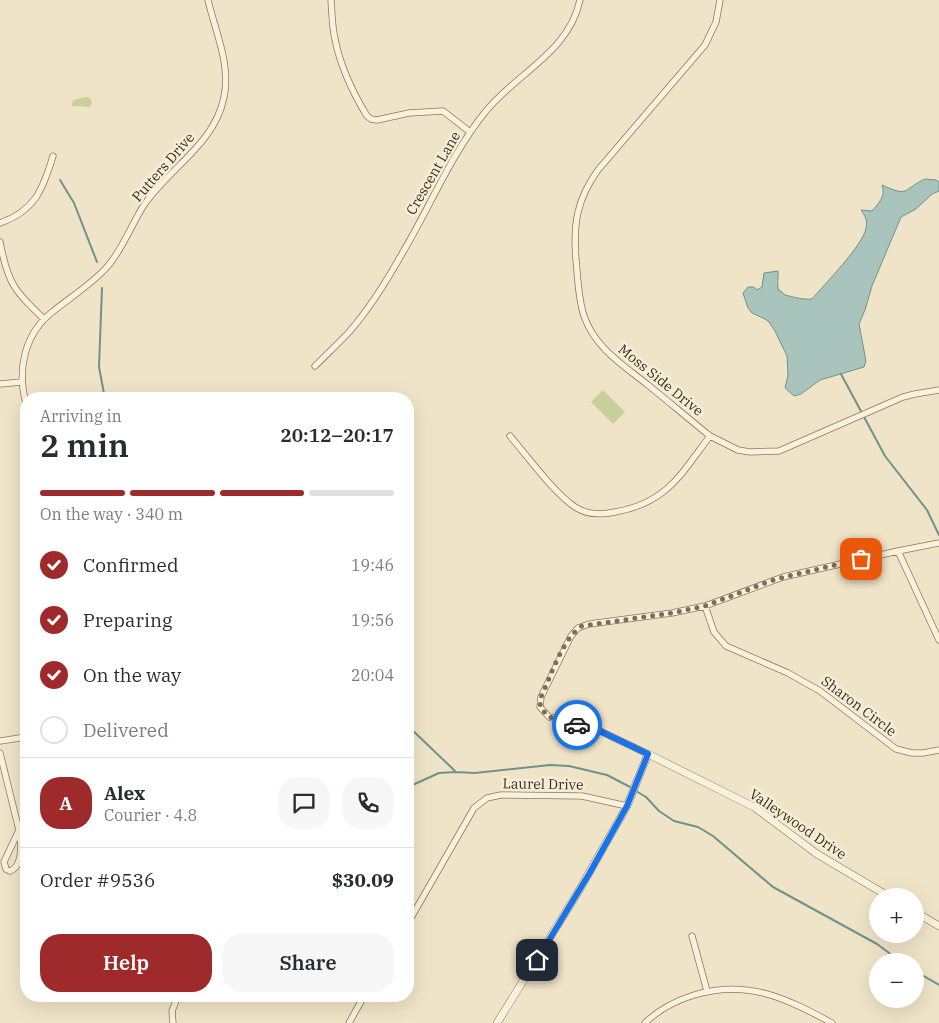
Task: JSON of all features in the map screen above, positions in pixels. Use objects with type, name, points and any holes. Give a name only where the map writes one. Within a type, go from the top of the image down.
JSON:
[{"type":"street","name":"Putters Drive","points":[[24,392],[22,382],[23,364],[26,350],[37,328],[44,319],[106,268],[114,258],[149,198],[206,137],[217,119],[224,96],[225,70],[208,0]]},
{"type":"street","points":[[331,0],[337,51],[367,116],[377,120],[409,113],[443,110],[470,132]]},
{"type":"street","name":"Crescent Lane","points":[[315,366],[351,330],[377,293],[403,252],[452,160],[470,132],[497,99],[560,44],[571,24],[580,0]]},
{"type":"street","name":"Moss Side Drive","points":[[720,0],[716,22],[705,45],[589,182],[579,204],[574,232],[580,298],[584,317],[594,337],[610,356],[710,436],[738,450],[779,451],[903,397],[939,390]]},
{"type":"street","points":[[0,223],[18,215],[31,204],[44,183],[52,156]]},
{"type":"street","points":[[0,242],[2,262],[9,278],[18,293],[44,319]]},
{"type":"street","points":[[0,384],[22,382]]},
{"type":"street","points":[[510,436],[567,501],[584,512],[594,514],[632,509],[662,494],[675,483],[710,436]]},
{"type":"street","points":[[705,606],[776,579],[898,550],[939,543]]},
{"type":"street","points":[[898,550],[939,640]]},
{"type":"street","name":"Valleywood Drive","points":[[705,606],[672,613],[582,626],[574,632],[567,642],[541,697],[540,707],[549,717],[600,731],[754,807],[817,854],[874,888]]},
{"type":"street","name":"Sharon Circle","points":[[705,606],[714,632],[726,646],[788,673],[820,691],[896,749],[923,754],[939,750]]},
{"type":"street","points":[[0,741],[20,738]]},
{"type":"street","points":[[0,753],[19,830],[20,855],[16,867],[10,871],[6,868],[4,862],[19,830]]},
{"type":"street","points":[[497,1023],[577,894],[627,806],[648,754]]},
{"type":"street","name":"Laurel Drive","points":[[414,913],[474,808],[483,800],[501,795],[582,796],[627,806]]},
{"type":"street","points":[[924,917],[939,926]]},
{"type":"street","points":[[692,936],[707,991]]},
{"type":"street","points":[[645,1023],[674,1002],[707,991],[734,988],[761,992],[786,1000],[832,1023]]},
{"type":"street","points":[[173,1023],[172,1011],[176,1002]]},
{"type":"street","points":[[349,1023],[361,1002]]},
{"type":"green space","points":[[90,98],[92,103],[90,107],[72,106],[73,100]]},
{"type":"green space","points":[[603,390],[625,412],[613,424],[591,402]]},
{"type":"water","points":[[925,179],[939,182],[939,191],[932,194],[916,209],[901,217],[872,286],[859,324],[866,361],[864,367],[820,380],[801,394],[794,396],[785,388],[788,375],[787,356],[775,331],[769,322],[752,313],[748,308],[743,293],[748,287],[754,287],[757,290],[762,287],[764,273],[778,271],[779,291],[791,297],[812,299],[843,264],[864,235],[867,225],[861,210],[872,211],[881,199],[883,193],[882,185],[897,191],[906,191]]},
{"type":"waterway","points":[[60,180],[74,203],[97,262]]},
{"type":"waterway","points":[[102,288],[99,367],[104,392]]},
{"type":"waterway","points":[[841,374],[885,456],[927,510],[939,535]]},
{"type":"waterway","points":[[414,732],[455,771]]},
{"type":"waterway","points":[[414,784],[439,773],[475,773],[550,765],[569,766],[607,775],[632,788]]},
{"type":"waterway","points":[[636,791],[674,821],[698,827],[713,836],[773,887],[877,944],[889,953]]},
{"type":"waterway","points":[[924,976],[939,985]]},
{"type":"way so far","points":[[577,725],[549,717],[540,707],[541,697],[567,642],[574,632],[582,626],[672,613],[705,606],[776,579],[861,559]]},
{"type":"route","points":[[537,960],[589,874],[627,806],[648,754],[600,731],[577,725]]}]
